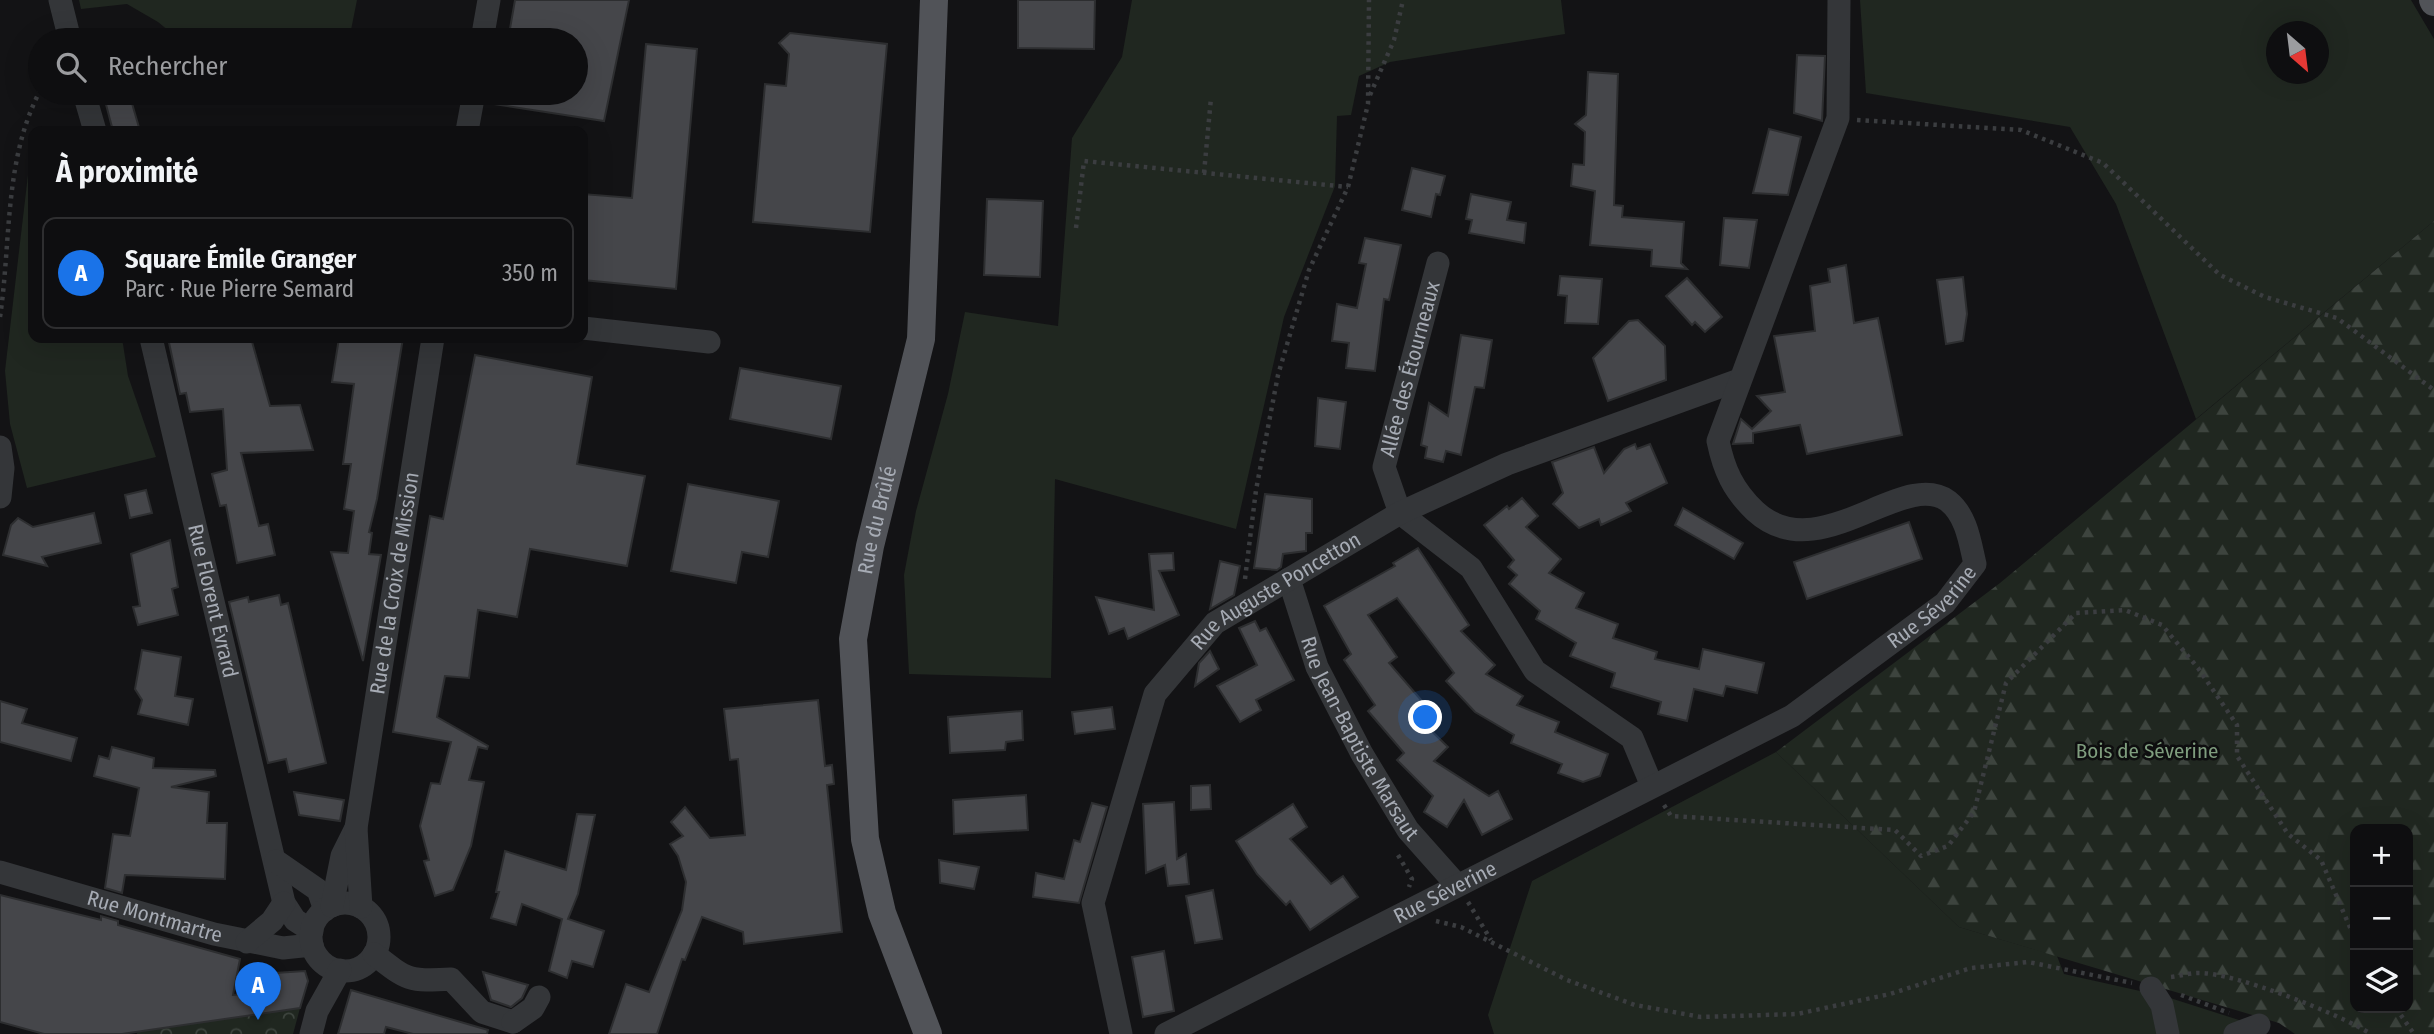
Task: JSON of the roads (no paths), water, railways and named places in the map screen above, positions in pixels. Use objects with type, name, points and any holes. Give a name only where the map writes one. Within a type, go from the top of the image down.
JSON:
[{"type":"main road","name":"Rue du Brûlé","points":[[928,1034],[882,913],[865,839],[853,639],[870,546],[921,339],[934,0]]},
{"type":"street","points":[[60,0],[67,28]]},
{"type":"street","points":[[484,28],[489,0]]},
{"type":"street","name":"Rue Séverine","points":[[1166,1034],[1456,884],[1791,716],[1945,603],[1975,564],[1967,527],[1947,501],[1926,495],[1897,501],[1829,527],[1796,531],[1767,522],[1740,497],[1724,469],[1718,441],[1838,118],[1839,0]]},
{"type":"street","points":[[87,105],[94,126]]},
{"type":"street","points":[[468,126],[472,105]]},
{"type":"street","name":"Allée des Étourneaux","points":[[1400,513],[1384,467],[1438,262]]},
{"type":"street","points":[[588,329],[709,342]]},
{"type":"street","name":"Rue Florent Evrard","points":[[152,343],[284,903]]},
{"type":"street","name":"Rue de la Croix de Mission","points":[[361,907],[356,828],[432,343]]},
{"type":"street","name":"Rue Auguste Poncetton","points":[[1121,1034],[1093,903],[1155,694],[1215,623],[1400,513],[1507,464],[1739,380]]},
{"type":"street","points":[[0,447],[3,468],[0,497]]},
{"type":"street","points":[[1400,513],[1471,568],[1535,671],[1632,738],[1652,786]]},
{"type":"street","name":"Rue Jean-Baptiste Marsaut","points":[[1289,579],[1317,667],[1362,754],[1409,830],[1456,884]]},
{"type":"street","name":"Rue de la Croix de Mission","points":[[328,908],[341,862],[356,828]]},
{"type":"street","points":[[276,861],[318,890],[328,908]]},
{"type":"street","points":[[303,879],[341,862]]},
{"type":"street","name":"Rue Montmartre","points":[[0,872],[247,942],[283,948],[312,938]]},
{"type":"street","points":[[247,942],[272,921],[284,903],[312,938],[324,964],[340,970],[358,968],[374,954],[378,941],[377,927],[371,915],[361,907],[346,903],[328,908],[317,919],[312,938]]},
{"type":"street","points":[[374,954],[397,972],[417,982],[451,979],[482,1012],[511,1028],[533,1008],[539,997]]},
{"type":"street","points":[[311,1034],[317,1012],[340,970]]},
{"type":"street","points":[[2147,983],[2162,1005],[2168,1034]]},
{"type":"street","points":[[2235,1034],[2259,1025]]},
{"type":"place","name":"Square Émile Granger","points":[[258,1020]]},
{"type":"park label","name":"Bois de Séverine","points":[[2147,751]]}]
